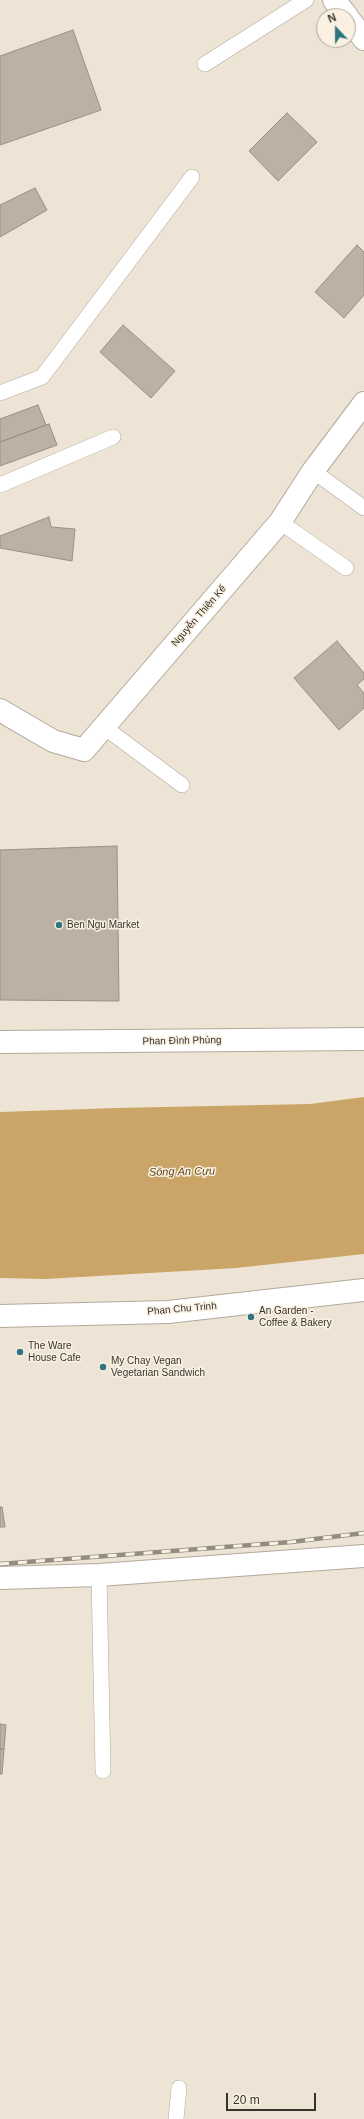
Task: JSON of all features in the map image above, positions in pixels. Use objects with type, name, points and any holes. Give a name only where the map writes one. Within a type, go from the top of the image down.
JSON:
[{"type":"street","points":[[334,0],[340,8]]},
{"type":"street","points":[[356,29],[364,39]]},
{"type":"street","name":"Nguyễn Thiện Kế","points":[[0,710],[53,742],[84,750],[280,522],[313,471],[364,403]]},
{"type":"street","name":"Phan Đình Phùng","points":[[0,1042],[364,1039]]},
{"type":"street","name":"Phan Chu Trinh","points":[[0,1316],[168,1312],[364,1290]]},
{"type":"street","points":[[0,1578],[100,1575],[364,1556]]},
{"type":"lane","points":[[205,64],[306,0]]},
{"type":"lane","points":[[0,393],[42,377],[192,177]]},
{"type":"lane","points":[[0,485],[113,437]]},
{"type":"lane","points":[[313,471],[364,508]]},
{"type":"lane","points":[[280,522],[346,568]]},
{"type":"lane","points":[[104,727],[182,784]]},
{"type":"lane","points":[[100,1575],[103,1771]]},
{"type":"lane","points":[[176,2119],[179,2088]]},
{"type":"water","name":"Sông An Cựu","points":[[364,1097],[364,1254],[236,1268],[46,1279],[0,1278],[0,1112],[310,1104]]},
{"type":"building","points":[[73,30],[101,110],[0,145],[0,56]]},
{"type":"building","points":[[287,113],[317,142],[278,181],[249,151]]},
{"type":"building","points":[[35,188],[47,210],[0,237],[0,205]]},
{"type":"building","points":[[357,245],[364,252],[364,295],[344,318],[315,292]]},
{"type":"building","points":[[123,325],[175,371],[151,398],[100,352]]},
{"type":"building","points":[[38,405],[46,425],[0,442],[0,419]]},
{"type":"building","points":[[49,424],[57,445],[0,466],[0,442]]},
{"type":"building","points":[[49,517],[51,527],[75,529],[72,561],[0,548],[0,536]]},
{"type":"building","points":[[337,641],[364,673],[364,679],[357,685],[364,693],[364,708],[339,730],[294,678]]},
{"type":"building","name":"Ben Ngu Market","points":[[117,846],[119,1001],[0,1000],[0,850]]},
{"type":"building","points":[[0,1507],[2,1507],[5,1527],[0,1527]]},
{"type":"building","points":[[0,1724],[6,1725],[4,1749],[0,1749]]},
{"type":"building","points":[[0,1749],[4,1749],[2,1774],[0,1774]]},
{"type":"railway","points":[[0,1564],[291,1542],[364,1533]]},
{"type":"place","name":"Ben Ngu Market","points":[[59,925]]},
{"type":"place","name":"An Garden - Coffee & Bakery","points":[[251,1317]]},
{"type":"place","name":"The Ware House Cafe","points":[[20,1352]]},
{"type":"place","name":"My Chay Vegan Vegetarian Sandwich","points":[[103,1367]]}]
